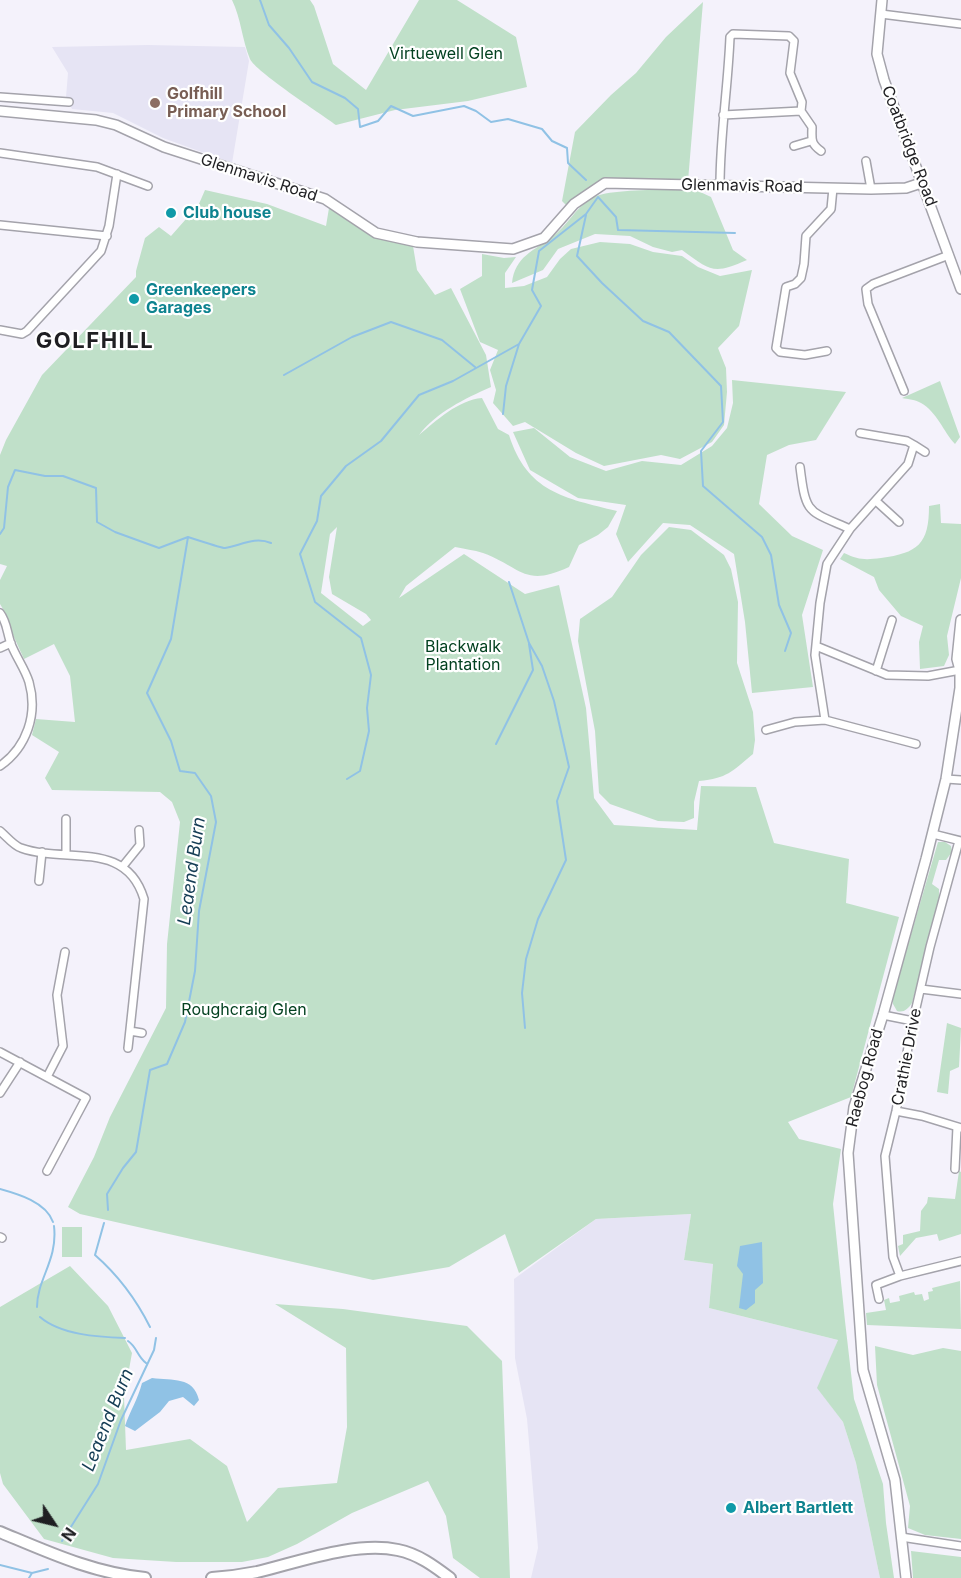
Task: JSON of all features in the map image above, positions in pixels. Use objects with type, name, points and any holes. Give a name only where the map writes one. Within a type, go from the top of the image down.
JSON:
[{"type":"main road","name":"Coatbridge Road","points":[[882,0],[877,54],[884,80],[961,289]]},
{"type":"main road","name":"Glenmavis Road","points":[[0,111],[96,120],[116,125],[174,151],[325,199],[376,233],[417,242],[513,249],[544,238],[574,204],[605,183],[871,189],[906,188],[921,183]]},
{"type":"main road","name":"Raebog Road","points":[[906,1578],[895,1480],[863,1370],[849,1179],[849,1145],[854,1107],[883,1015],[946,779],[960,688],[957,650],[961,636],[961,620]]},
{"type":"main road","points":[[0,1532],[82,1566],[107,1573],[145,1578]]},
{"type":"main road","points":[[212,1578],[255,1572],[329,1554],[384,1548],[418,1556],[450,1578]]},
{"type":"street","points":[[881,14],[961,24]]},
{"type":"street","points":[[720,185],[730,37],[736,34],[792,38],[794,41],[790,74],[802,102],[801,111],[812,127],[811,141],[821,151]]},
{"type":"street","points":[[0,97],[69,102]]},
{"type":"street","points":[[45,115],[46,100]]},
{"type":"street","points":[[723,115],[801,111]]},
{"type":"street","points":[[794,146],[811,141]]},
{"type":"street","points":[[0,153],[97,167],[148,186]]},
{"type":"street","points":[[866,160],[871,189]]},
{"type":"street","points":[[0,330],[22,334],[27,331],[101,251],[107,236],[117,174]]},
{"type":"street","points":[[827,351],[805,355],[780,352],[776,348],[786,286],[795,284],[801,278],[806,236],[831,208],[833,188]]},
{"type":"street","points":[[0,225],[107,236]]},
{"type":"street","points":[[904,391],[868,304],[866,289],[873,284],[949,255]]},
{"type":"street","points":[[860,433],[907,441],[925,452]]},
{"type":"street","points":[[825,720],[815,655],[820,603],[827,564],[850,530],[908,464],[914,445]]},
{"type":"street","points":[[800,467],[807,505],[812,511],[850,530]]},
{"type":"street","points":[[876,501],[899,522]]},
{"type":"street","points":[[0,613],[5,620],[10,643],[29,680],[33,701],[32,714],[21,744],[0,766]]},
{"type":"street","points":[[876,671],[892,620]]},
{"type":"street","points":[[0,648],[10,643]]},
{"type":"street","points":[[816,646],[887,675],[928,676],[960,670]]},
{"type":"street","points":[[766,730],[795,722],[825,720],[916,744]]},
{"type":"street","points":[[946,779],[961,780]]},
{"type":"street","points":[[66,819],[66,855]]},
{"type":"street","points":[[123,866],[140,845],[139,830]]},
{"type":"street","points":[[0,831],[19,848],[101,858],[123,866],[134,877],[144,899],[128,1048]]},
{"type":"street","points":[[933,834],[960,841]]},
{"type":"street","name":"Crathie Drive","points":[[900,1276],[893,1257],[885,1156],[913,1021],[960,841]]},
{"type":"street","points":[[39,881],[42,852]]},
{"type":"street","points":[[47,1077],[63,1046],[57,995],[65,952]]},
{"type":"street","points":[[921,989],[961,994]]},
{"type":"street","points":[[883,1015],[913,1021]]},
{"type":"street","points":[[130,1031],[142,1033]]},
{"type":"street","points":[[0,1052],[86,1098],[47,1171]]},
{"type":"street","points":[[0,1093],[20,1062]]},
{"type":"street","points":[[896,1111],[922,1116],[959,1128],[955,1168]]},
{"type":"street","points":[[879,1299],[876,1285],[900,1276],[961,1261]]},
{"type":"street","points":[[901,1537],[961,1546]]},
{"type":"shaded area","name":"Golfhill Primary School","points":[[148,45],[245,47],[249,61],[232,163],[163,138],[113,113],[72,109],[66,97],[68,73],[52,47]]},
{"type":"shaded area","points":[[691,1214],[684,1260],[713,1264],[709,1308],[838,1340],[818,1388],[843,1422],[856,1463],[880,1578],[531,1578],[538,1548],[527,1419],[515,1358],[514,1279],[596,1219]]},
{"type":"green space","name":"Virtuewell Glen","points":[[232,0],[310,0],[333,64],[366,90],[419,0],[457,0],[516,37],[527,87],[468,101],[395,110],[336,125],[275,82],[250,59]]},
{"type":"green space","points":[[703,2],[688,181],[610,179],[567,206],[562,201],[575,132],[636,73],[666,37]]},
{"type":"green space","points":[[205,190],[267,204],[326,226],[329,208],[334,209],[413,246],[417,270],[435,295],[451,288],[486,355],[491,387],[461,401],[434,419],[419,435],[456,407],[482,398],[498,429],[509,435],[526,469],[537,481],[550,490],[580,502],[617,511],[608,527],[579,545],[569,567],[554,573],[542,576],[523,573],[483,553],[455,547],[406,586],[399,598],[464,554],[525,594],[559,585],[586,708],[594,798],[614,825],[697,830],[701,786],[756,787],[774,843],[849,859],[846,903],[899,917],[851,1097],[788,1122],[799,1139],[841,1149],[833,1204],[854,1399],[883,1484],[894,1578],[880,1578],[856,1463],[843,1422],[817,1388],[838,1340],[709,1308],[713,1264],[684,1260],[691,1214],[596,1219],[519,1273],[505,1234],[449,1267],[373,1280],[80,1214],[68,1207],[94,1157],[110,1117],[166,1008],[167,944],[180,822],[172,802],[160,792],[52,790],[45,778],[59,752],[32,735],[36,719],[75,722],[70,676],[54,644],[24,659],[0,604],[0,580],[7,566],[0,564],[0,455],[42,375],[136,277],[145,238],[159,227],[171,236],[186,219],[192,220]],"holes":[[[337,527],[329,577],[332,594],[366,614],[371,620],[363,626],[321,593],[330,534]]]},
{"type":"green space","points":[[696,190],[711,197],[733,250],[747,260],[727,268],[713,269],[682,250],[672,252],[653,247],[630,236],[595,234],[558,249],[543,270],[512,283],[521,260],[557,233],[592,198],[627,191]]},
{"type":"green space","points":[[600,242],[630,244],[653,252],[682,256],[698,267],[720,276],[752,270],[739,326],[718,348],[726,368],[727,392],[724,425],[712,442],[680,459],[661,455],[604,466],[576,453],[525,422],[513,426],[493,403],[496,390],[490,370],[498,350],[480,342],[460,289],[482,276],[482,254],[504,258],[516,257],[505,273],[505,288],[524,286],[547,277],[560,259],[571,249]]},
{"type":"green space","points":[[732,380],[846,392],[816,440],[789,445],[767,455],[759,504],[792,536],[823,550],[802,615],[813,687],[752,693],[745,622],[734,554],[690,525],[663,523],[628,562],[616,534],[626,505],[578,498],[530,470],[513,432],[534,428],[570,457],[606,471],[642,461],[681,465],[712,446],[727,428],[733,403]]},
{"type":"green space","points":[[940,381],[960,437],[955,444],[927,407],[917,401],[902,398]]},
{"type":"green space","points":[[940,504],[941,523],[961,524],[961,578],[947,636],[949,655],[944,666],[920,669],[919,642],[923,626],[901,616],[879,590],[874,577],[840,559],[844,553],[858,558],[871,559],[894,556],[912,549],[924,538],[929,506]]},
{"type":"green space","points":[[669,527],[691,530],[724,555],[731,569],[738,602],[737,663],[753,712],[755,740],[753,754],[734,770],[717,778],[699,781],[694,802],[694,818],[684,822],[658,821],[610,804],[599,793],[595,731],[578,641],[580,619],[612,597],[641,555]]},
{"type":"green space","points":[[938,842],[945,842],[951,846],[952,852],[946,860],[939,860],[932,884],[939,889],[939,904],[912,1003],[906,1010],[897,1011],[893,1004],[893,996]]},
{"type":"green space","points":[[947,1023],[961,1028],[959,1067],[950,1071],[948,1094],[937,1092]]},
{"type":"green space","points":[[959,1171],[961,1172],[961,1234],[939,1241],[937,1234],[916,1238],[900,1256],[898,1246],[903,1244],[903,1235],[920,1231],[921,1211],[928,1197],[955,1199]]},
{"type":"green space","points":[[62,1227],[82,1227],[82,1257],[62,1257]]},
{"type":"green space","points":[[70,1266],[108,1306],[132,1353],[124,1397],[126,1450],[190,1439],[227,1466],[247,1522],[278,1488],[337,1483],[347,1427],[346,1348],[275,1304],[343,1309],[467,1326],[502,1361],[510,1578],[480,1578],[453,1558],[446,1516],[428,1481],[352,1513],[297,1544],[268,1557],[242,1562],[176,1562],[113,1558],[44,1539],[3,1484],[0,1473],[0,1307]]},
{"type":"green space","points":[[960,1281],[961,1329],[867,1325],[866,1313],[886,1310],[884,1300],[889,1298],[890,1303],[900,1301],[899,1296],[914,1292],[915,1295],[922,1294],[924,1301],[929,1299],[928,1292],[933,1291],[932,1288]]},
{"type":"green space","points":[[875,1346],[913,1355],[943,1348],[961,1351],[961,1539],[925,1535],[908,1528],[910,1506],[877,1385]]},
{"type":"green space","points":[[911,1551],[961,1557],[961,1578],[913,1578]]},
{"type":"water","points":[[762,1242],[763,1283],[755,1290],[755,1303],[746,1310],[739,1308],[743,1274],[737,1266],[740,1246]]},
{"type":"water","points":[[152,1378],[187,1383],[196,1392],[199,1400],[194,1406],[183,1397],[169,1401],[160,1412],[135,1431],[125,1426],[142,1383]]},
{"type":"waterway","points":[[260,0],[269,25],[289,48],[312,82],[345,98],[358,109],[360,127],[378,121],[391,106],[413,116],[464,106],[476,111],[491,122],[508,119],[542,129],[552,141],[567,148],[568,163],[586,180]]},
{"type":"waterway","points":[[347,779],[360,771],[369,731],[367,708],[371,675],[361,638],[315,602],[300,554],[317,521],[321,496],[346,466],[381,441],[419,395],[453,381],[519,344],[541,306],[532,290],[539,251],[586,214],[598,197],[616,217],[618,230],[735,233]]},
{"type":"waterway","points":[[586,215],[577,256],[643,321],[669,332],[721,386],[723,422],[701,451],[703,486],[762,537],[771,555],[779,605],[791,633],[785,651]]},
{"type":"waterway","points":[[284,375],[352,337],[391,322],[442,340],[475,367]]},
{"type":"waterway","points":[[503,414],[506,386],[519,344]]},
{"type":"waterway","name":"Leaend Burn","points":[[0,534],[4,528],[8,487],[15,470],[45,476],[63,476],[96,488],[97,522],[115,532],[159,548],[188,537],[171,639],[147,693],[171,741],[180,771],[195,773],[211,796],[216,822],[199,911],[195,971],[185,1022],[167,1064],[150,1070],[136,1152],[107,1194],[108,1210]]},
{"type":"waterway","points":[[188,537],[225,548],[253,541],[271,543]]},
{"type":"waterway","points":[[509,582],[529,643],[542,666],[554,701],[569,767],[557,801],[566,860],[538,919],[526,959],[522,993],[525,1028]]},
{"type":"waterway","points":[[496,744],[533,670],[529,644]]},
{"type":"waterway","points":[[0,1189],[23,1196],[38,1204],[53,1222]]},
{"type":"waterway","name":"Leaend Burn","points":[[104,1223],[95,1255],[126,1288],[150,1327]]},
{"type":"waterway","points":[[37,1307],[40,1287],[53,1249],[54,1226]]},
{"type":"waterway","points":[[40,1317],[58,1328],[69,1331],[92,1336],[125,1338]]},
{"type":"waterway","name":"Leaend Burn","points":[[62,1541],[98,1484],[121,1420],[154,1350],[156,1338]]},
{"type":"waterway","points":[[128,1341],[146,1363]]},
{"type":"waterway","name":"Leaend Burn","points":[[0,1565],[32,1573]]},
{"type":"waterway","name":"Leaend Burn","points":[[29,1578],[32,1573],[48,1569]]},
{"type":"place","name":"Golfhill Primary School","points":[[155,103]]},
{"type":"place","name":"Club house","points":[[171,213]]},
{"type":"place","name":"Greenkeepers Garages","points":[[134,299]]},
{"type":"place","name":"Albert Bartlett","points":[[731,1508]]},
{"type":"district","name":"GOLFHILL","points":[[95,341]]},
{"type":"park label","name":"Blackwalk Plantation","points":[[463,656]]},
{"type":"park label","name":"Roughcraig Glen","points":[[244,1010]]}]
